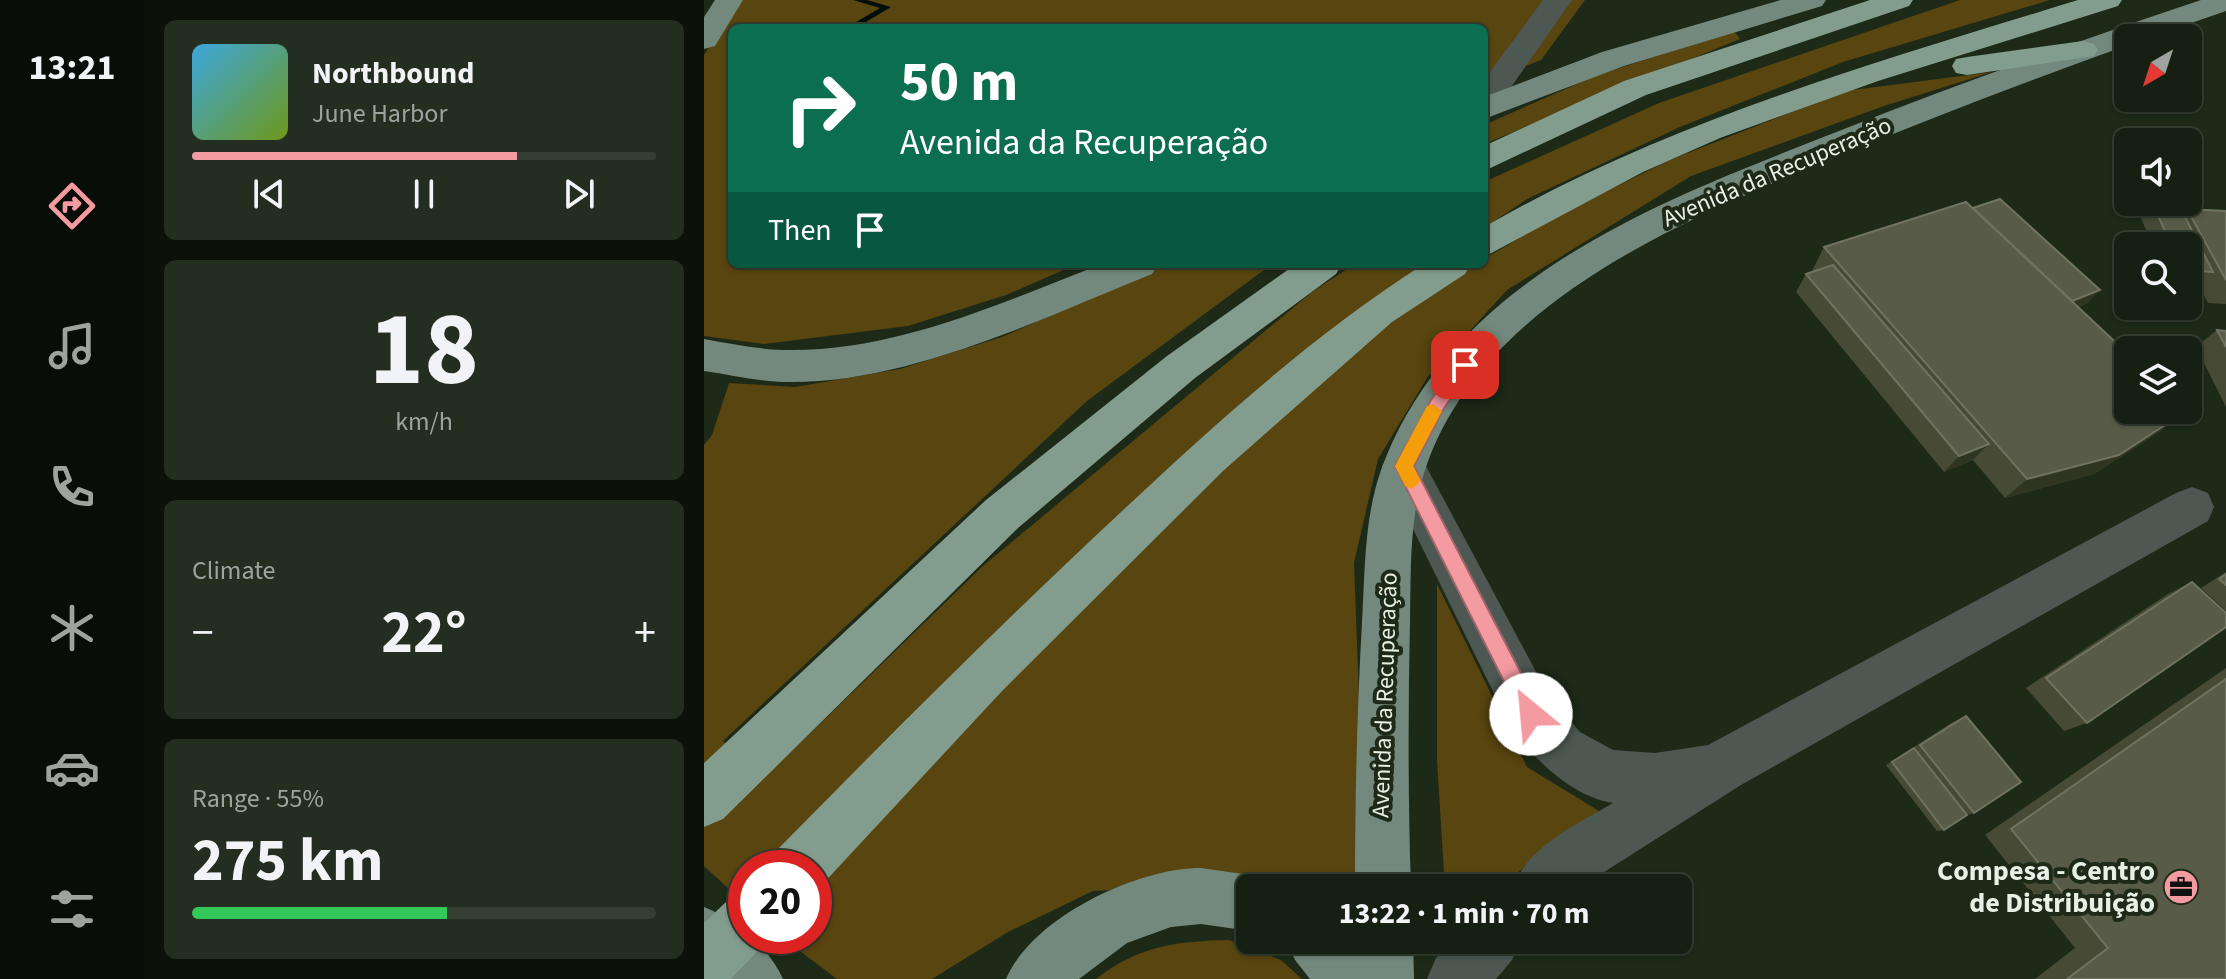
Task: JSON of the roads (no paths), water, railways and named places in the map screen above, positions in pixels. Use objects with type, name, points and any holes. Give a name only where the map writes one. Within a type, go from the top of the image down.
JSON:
[{"type":"highway","points":[[1488,158],[1635,88],[1899,0]]},
{"type":"highway","points":[[1488,241],[1530,214],[1639,161],[1725,125],[1842,84],[2108,0]]},
{"type":"highway","points":[[1842,84],[2083,50]]},
{"type":"highway","points":[[704,800],[1002,514],[1181,367],[1317,268]]},
{"type":"highway","points":[[817,850],[985,673],[1208,458],[1378,312],[1446,268]]},
{"type":"highway","points":[[704,965],[728,940]]},
{"type":"main road","points":[[704,40],[729,0]]},
{"type":"main road","points":[[1488,105],[1613,59],[1812,0]]},
{"type":"main road","name":"Avenida da Recuperação","points":[[1383,874],[1380,750],[1391,511],[1404,466],[1449,385],[1481,346],[1519,310],[1579,268],[1651,226],[1742,182],[2083,50],[2226,1]]},
{"type":"main road","points":[[704,355],[801,366],[898,349],[983,325],[1129,268]]},
{"type":"main road","points":[[1036,979],[1067,947],[1130,911],[1194,896],[1236,901]]},
{"type":"main road","points":[[704,936],[753,979]]},
{"type":"main road","points":[[1327,954],[1349,979]]},
{"type":"main road","points":[[1384,954],[1384,979]]},
{"type":"lane","points":[[1488,100],[1558,0]]},
{"type":"lane","points":[[1404,466],[1531,714],[1562,750],[1608,776],[1655,779],[1722,766]]},
{"type":"lane","points":[[1553,874],[1561,866],[1722,766],[2192,507]]},
{"type":"lane","points":[[1457,979],[1479,954]]},
{"type":"waterway","points":[[857,0],[887,7],[857,24]]},
{"type":"place","name":"Compesa - Centro de Distribuição","points":[[2181,887]]}]
